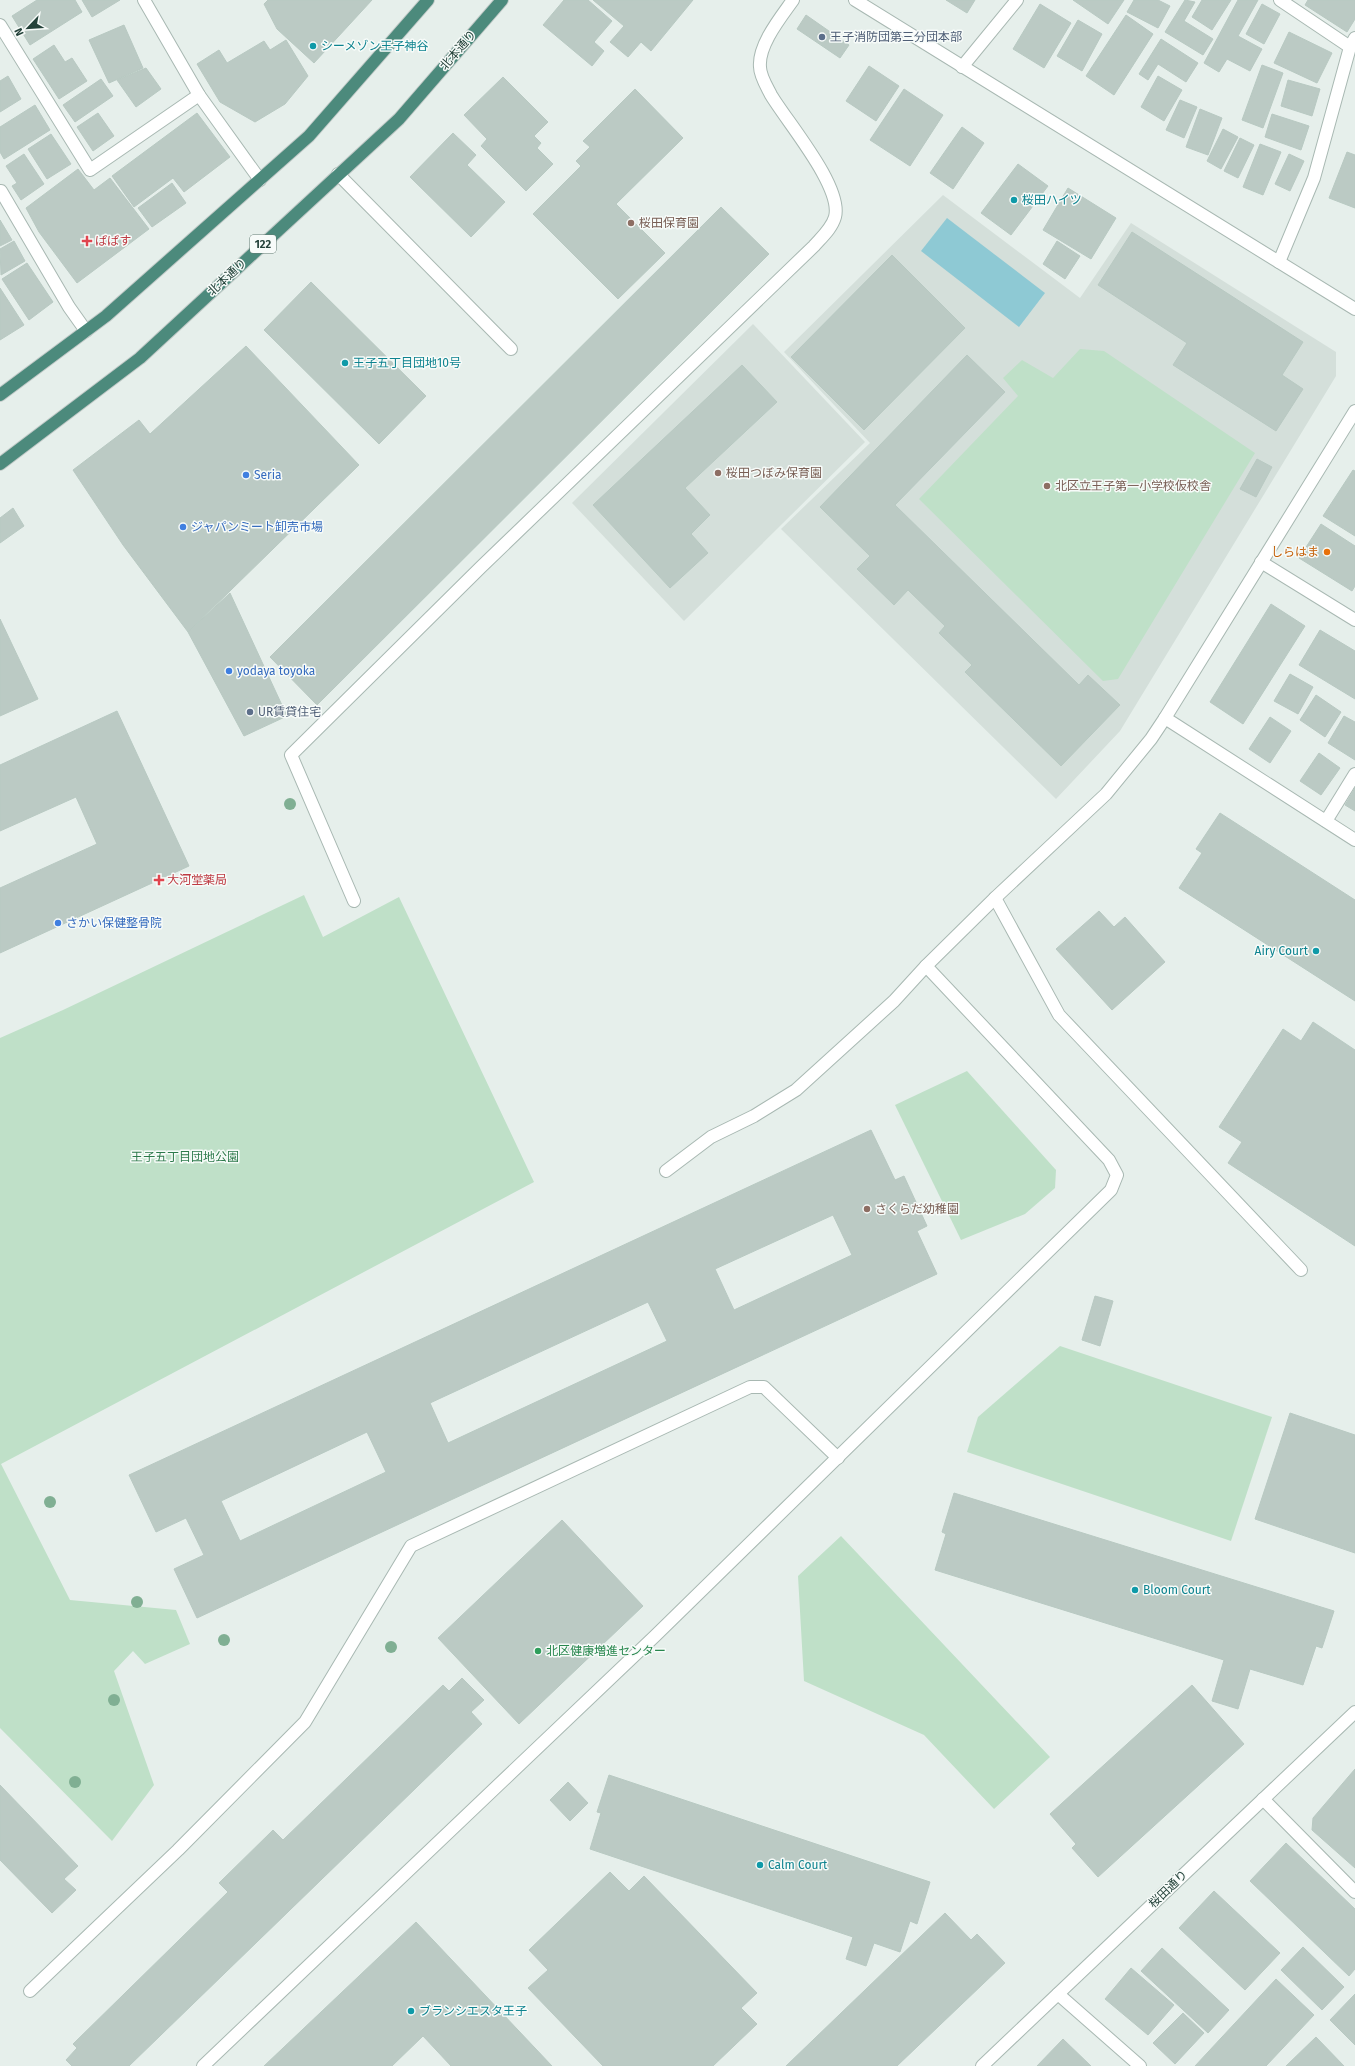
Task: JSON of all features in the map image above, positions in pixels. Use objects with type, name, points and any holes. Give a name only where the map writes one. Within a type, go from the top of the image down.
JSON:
[{"type":"highway","points":[[0,395],[106,316],[309,136],[428,0]]},
{"type":"highway","name":"北本通り","points":[[0,464],[140,358],[399,119],[502,0]]},
{"type":"street","points":[[144,0],[199,94],[260,180]]},
{"type":"street","points":[[354,901],[291,755],[481,567],[814,246],[830,228],[835,216],[835,204],[828,180],[775,102],[765,84],[760,67],[762,51],[775,25],[793,0]]},
{"type":"street","points":[[855,0],[1355,309]]},
{"type":"street","points":[[962,66],[1017,0]]},
{"type":"street","points":[[1278,262],[1314,178],[1353,42],[1280,0]]},
{"type":"street","points":[[0,25],[90,170],[199,94]]},
{"type":"street","points":[[338,174],[511,349]]},
{"type":"street","points":[[0,191],[86,331]]},
{"type":"street","points":[[666,1171],[711,1137],[754,1116],[796,1090],[894,1001],[926,966],[995,898],[1106,794],[1151,738],[1165,718],[1355,411]]},
{"type":"street","points":[[1261,562],[1355,620]]},
{"type":"street","points":[[1165,718],[1355,840]]},
{"type":"street","points":[[1326,821],[1355,774]]},
{"type":"street","points":[[995,898],[1059,1015],[1302,1270]]},
{"type":"street","points":[[203,2066],[655,1636],[1111,1190],[1117,1175],[1109,1160],[926,966]]},
{"type":"street","points":[[30,1991],[178,1850],[305,1722],[411,1546],[750,1387],[764,1387],[838,1458]]},
{"type":"street","name":"桜田通り","points":[[982,2066],[1355,1712]]},
{"type":"street","points":[[1263,1799],[1355,1892]]},
{"type":"street","points":[[1058,1994],[1140,2066]]},
{"type":"shaded area","name":"北区立王子第一小学校仮校舎","points":[[943,195],[1080,298],[1131,223],[1336,352],[1336,376],[1120,731],[1056,799],[781,529],[870,443],[784,352]]},
{"type":"shaded area","name":"桜田つぼみ保育園","points":[[753,324],[865,442],[684,621],[572,503]]},
{"type":"green space","points":[[1080,349],[1104,351],[1255,453],[1118,679],[1103,681],[919,499],[1018,396],[1003,378],[1022,360],[1053,378]]},
{"type":"green space","name":"王子五丁目団地公園","points":[[304,895],[323,937],[399,897],[534,1182],[1,1464],[70,1600],[176,1610],[190,1644],[145,1664],[133,1651],[114,1671],[154,1785],[112,1841],[0,1728],[0,1038],[63,1010]]},
{"type":"green space","points":[[967,1071],[1056,1170],[1055,1188],[1025,1214],[961,1240],[895,1105]]},
{"type":"green space","points":[[1060,1346],[1272,1417],[1231,1541],[967,1452],[978,1417]]},
{"type":"green space","points":[[841,1536],[1050,1757],[994,1809],[924,1735],[804,1681],[798,1576]]},
{"type":"water","points":[[947,218],[1045,293],[1019,327],[921,251]]},
{"type":"building","points":[[37,0],[75,0],[82,12],[30,45],[12,16]]},
{"type":"building","points":[[82,0],[120,0],[92,17]]},
{"type":"building","name":"シーメゾン王子神谷","points":[[268,0],[372,0],[314,63],[277,29],[264,4]]},
{"type":"building","points":[[564,0],[588,0],[612,21],[594,42],[604,51],[592,66],[543,25]]},
{"type":"building","points":[[593,0],[693,0],[651,51],[641,42],[628,57],[610,42],[624,26]]},
{"type":"building","points":[[946,0],[975,0],[967,13]]},
{"type":"building","points":[[1073,0],[1124,0],[1108,24]]},
{"type":"building","points":[[1134,0],[1158,0],[1170,6],[1158,28],[1127,12]]},
{"type":"building","points":[[1185,0],[1195,2],[1184,21],[1213,39],[1203,55],[1165,32]]},
{"type":"building","points":[[1202,0],[1231,0],[1212,30],[1192,17]]},
{"type":"building","points":[[1238,0],[1258,0],[1238,36],[1262,49],[1250,71],[1227,59],[1219,72],[1204,63]]},
{"type":"building","points":[[1308,0],[1355,0],[1355,19],[1347,32],[1305,5]]},
{"type":"building","points":[[1040,4],[1071,23],[1044,68],[1013,49]]},
{"type":"building","points":[[1262,4],[1280,14],[1264,44],[1246,34]]},
{"type":"building","points":[[806,15],[849,45],[840,58],[797,29]]},
{"type":"building","points":[[1126,15],[1153,34],[1114,95],[1086,76]]},
{"type":"building","points":[[1078,20],[1102,34],[1082,71],[1057,56]]},
{"type":"building","points":[[124,25],[143,68],[109,83],[89,40]]},
{"type":"building","points":[[1289,32],[1332,53],[1317,83],[1274,63]]},
{"type":"building","points":[[1161,39],[1198,63],[1186,82],[1158,64],[1148,80],[1139,74]]},
{"type":"building","points":[[286,40],[308,76],[285,104],[255,122],[220,102],[197,64],[219,50],[227,63],[264,41],[270,50]]},
{"type":"building","points":[[54,45],[65,62],[72,58],[87,81],[59,99],[33,59]]},
{"type":"building","points":[[1262,65],[1283,73],[1263,128],[1242,120]]},
{"type":"building","points":[[869,66],[899,86],[876,121],[846,101]]},
{"type":"building","points":[[146,68],[161,89],[136,107],[117,80]]},
{"type":"building","points":[[8,76],[21,99],[0,112],[0,81]]},
{"type":"building","points":[[1158,76],[1182,90],[1164,121],[1141,107]]},
{"type":"building","points":[[503,77],[548,122],[534,136],[541,143],[537,148],[553,164],[526,191],[481,146],[487,139],[464,115]]},
{"type":"building","points":[[101,79],[113,96],[75,122],[63,105]]},
{"type":"building","points":[[1288,80],[1320,89],[1312,116],[1281,106]]},
{"type":"building","points":[[635,89],[683,138],[616,204],[665,253],[618,299],[533,214],[581,166],[576,161],[590,147],[583,141]]},
{"type":"building","points":[[904,89],[943,115],[910,166],[870,140]]},
{"type":"building","points":[[1180,100],[1197,107],[1184,138],[1166,130]]},
{"type":"building","points":[[35,105],[50,130],[4,159],[0,152],[0,127]]},
{"type":"building","points":[[1200,109],[1222,118],[1208,155],[1186,147]]},
{"type":"building","points":[[98,113],[114,136],[93,151],[77,127]]},
{"type":"building","points":[[197,113],[230,157],[184,192],[173,178],[134,207],[112,176]]},
{"type":"building","points":[[1272,114],[1309,126],[1301,150],[1265,137]]},
{"type":"building","points":[[962,127],[984,143],[953,189],[930,173]]},
{"type":"building","points":[[1223,129],[1238,137],[1221,169],[1207,161]]},
{"type":"building","points":[[453,133],[476,155],[467,165],[505,202],[471,237],[410,177]]},
{"type":"building","points":[[51,134],[71,164],[47,179],[28,149]]},
{"type":"building","points":[[1240,138],[1254,145],[1238,178],[1224,171]]},
{"type":"building","points":[[1260,144],[1281,152],[1263,195],[1243,187]]},
{"type":"building","points":[[1347,152],[1355,155],[1355,208],[1329,198]]},
{"type":"building","points":[[24,154],[44,184],[21,200],[12,186],[17,183],[6,166]]},
{"type":"building","points":[[1289,154],[1304,161],[1290,191],[1275,184]]},
{"type":"building","name":"桜田ハイツ","points":[[1018,164],[1048,186],[1011,235],[981,213]]},
{"type":"building","points":[[78,169],[94,190],[110,178],[149,229],[77,283],[39,232],[26,208]]},
{"type":"building","points":[[172,183],[186,203],[152,227],[138,208]]},
{"type":"building","points":[[1068,188],[1116,218],[1091,259],[1043,230]]},
{"type":"building","points":[[721,207],[769,254],[317,705],[270,657]]},
{"type":"building","points":[[0,220],[12,240],[0,246]]},
{"type":"building","points":[[1132,232],[1303,342],[1282,375],[1303,389],[1276,431],[1173,365],[1187,343],[1098,285]]},
{"type":"building","points":[[14,241],[25,261],[1,275],[0,249]]},
{"type":"building","points":[[1057,241],[1080,256],[1065,279],[1043,264]]},
{"type":"building","points":[[892,255],[965,328],[864,430],[791,357]]},
{"type":"building","points":[[27,263],[53,302],[29,320],[2,279]]},
{"type":"building","name":"王子五丁目団地10号","points":[[311,282],[426,396],[379,444],[264,330]]},
{"type":"building","points":[[0,288],[24,325],[0,340]]},
{"type":"building","points":[[246,346],[359,465],[188,632],[123,545],[73,470],[139,420],[150,434]]},
{"type":"building","points":[[967,355],[1005,392],[895,505],[1079,685],[1088,675],[1120,705],[1061,766],[965,672],[972,665],[939,633],[945,626],[908,590],[894,605],[857,569],[870,556],[820,507]]},
{"type":"building","points":[[742,365],[777,402],[685,488],[710,515],[691,534],[708,553],[670,588],[593,505]]},
{"type":"building","points":[[1257,459],[1272,467],[1256,497],[1240,489]]},
{"type":"building","points":[[1353,470],[1355,471],[1355,536],[1323,516]]},
{"type":"building","points":[[13,508],[24,526],[0,543],[0,518]]},
{"type":"building","points":[[1321,524],[1355,546],[1355,586],[1352,591],[1299,558]]},
{"type":"building","points":[[230,593],[287,716],[244,736],[188,632]]},
{"type":"building","points":[[1271,604],[1305,626],[1243,724],[1210,702]]},
{"type":"building","points":[[0,619],[38,699],[0,716]]},
{"type":"building","points":[[1320,630],[1355,651],[1355,699],[1299,665]]},
{"type":"building","points":[[1290,674],[1313,687],[1298,714],[1274,701]]},
{"type":"building","points":[[1316,695],[1341,712],[1325,737],[1300,720]]},
{"type":"building","points":[[117,711],[189,866],[0,953],[0,888],[97,844],[76,797],[0,831],[0,765]]},
{"type":"building","points":[[1344,716],[1355,722],[1355,760],[1328,743]]},
{"type":"building","points":[[1270,717],[1291,731],[1270,763],[1249,749]]},
{"type":"building","points":[[1319,753],[1340,768],[1321,795],[1300,781]]},
{"type":"building","points":[[1355,788],[1355,811],[1345,805]]},
{"type":"building","name":"Airy Court","points":[[1220,813],[1355,900],[1355,1001],[1179,888],[1202,853],[1196,849]]},
{"type":"building","points":[[1099,911],[1114,927],[1125,917],[1165,962],[1112,1010],[1056,949]]},
{"type":"building","points":[[1313,1022],[1355,1050],[1355,1246],[1228,1163],[1242,1142],[1219,1127],[1283,1029],[1301,1041]]},
{"type":"building","points":[[871,1130],[895,1180],[904,1176],[927,1226],[917,1231],[937,1274],[197,1618],[174,1569],[204,1555],[186,1518],[156,1532],[129,1475]],"holes":[[[833,1215],[852,1255],[734,1310],[715,1269]],[[648,1302],[667,1341],[448,1443],[430,1403]],[[367,1432],[386,1472],[240,1541],[221,1501]]]},
{"type":"building","points":[[1095,1296],[1113,1301],[1100,1346],[1082,1340]]},
{"type":"building","points":[[1290,1413],[1355,1435],[1355,1553],[1255,1519]]},
{"type":"building","name":"Bloom Court","points":[[954,1493],[1334,1611],[1322,1648],[1316,1646],[1303,1685],[1250,1669],[1238,1709],[1212,1701],[1224,1660],[935,1570],[946,1534],[942,1532]]},
{"type":"building","points":[[562,1520],[643,1606],[519,1724],[438,1638]]},
{"type":"building","points":[[462,1678],[484,1700],[471,1712],[482,1724],[129,2066],[72,2066],[66,2060],[77,2048],[73,2044],[228,1892],[219,1883],[273,1830],[283,1840],[443,1685],[449,1691]]},
{"type":"building","points":[[1192,1685],[1244,1744],[1098,1877],[1072,1848],[1076,1844],[1050,1814]]},
{"type":"building","points":[[1355,1769],[1355,1868],[1312,1830],[1313,1818]]},
{"type":"building","name":"Calm Court","points":[[609,1775],[930,1882],[917,1924],[910,1921],[900,1952],[874,1943],[866,1966],[846,1959],[853,1937],[590,1849],[601,1813],[597,1812]]},
{"type":"building","points":[[568,1782],[588,1803],[570,1821],[550,1800]]},
{"type":"building","points":[[0,1785],[78,1866],[64,1879],[76,1890],[52,1913],[0,1860]]},
{"type":"building","points":[[1286,1843],[1355,1909],[1355,1969],[1349,1976],[1250,1881]]},
{"type":"building","points":[[610,1872],[629,1891],[644,1876],[757,1993],[741,2008],[757,2024],[713,2066],[603,2066],[528,1988],[548,1970],[529,1950]]},
{"type":"building","points":[[1214,1891],[1280,1953],[1245,1990],[1179,1928]]},
{"type":"building","points":[[945,1913],[971,1940],[977,1934],[1005,1963],[897,2066],[786,2066]]},
{"type":"building","name":"ブランシエスタ王子","points":[[416,1922],[552,2066],[451,2066],[423,2036],[392,2066],[264,2066]]},
{"type":"building","points":[[1303,1947],[1344,1987],[1322,2010],[1281,1970]]},
{"type":"building","points":[[1162,1948],[1229,2010],[1208,2033],[1141,1971]]},
{"type":"building","points":[[1131,1968],[1174,2005],[1148,2035],[1105,1999]]},
{"type":"building","points":[[1276,1979],[1314,2015],[1266,2066],[1195,2066]]},
{"type":"building","points":[[1355,1994],[1355,2045],[1330,2020]]},
{"type":"building","points":[[1183,2013],[1204,2033],[1175,2064],[1153,2043]]},
{"type":"building","points":[[1316,2037],[1344,2066],[1286,2066]]},
{"type":"building","points":[[1063,2039],[1091,2066],[1037,2066]]},
{"type":"place","name":"王子消防団第三分団本部","points":[[822,37]]},
{"type":"place","name":"シーメゾン王子神谷","points":[[313,46]]},
{"type":"place","name":"桜田ハイツ","points":[[1014,200]]},
{"type":"place","name":"桜田保育園","points":[[631,223]]},
{"type":"place","name":"ぱぱす","points":[[87,241]]},
{"type":"place","name":"王子五丁目団地10号","points":[[345,363]]},
{"type":"place","name":"桜田つぼみ保育園","points":[[718,473]]},
{"type":"place","name":"Seria","points":[[246,475]]},
{"type":"place","name":"北区立王子第一小学校仮校舎","points":[[1047,486]]},
{"type":"place","name":"ジャパンミート卸売市場","points":[[183,527]]},
{"type":"place","name":"しらはま","points":[[1327,552]]},
{"type":"place","name":"yodaya toyoka","points":[[229,671]]},
{"type":"place","name":"UR賃貸住宅","points":[[250,712]]},
{"type":"place","name":"大河堂薬局","points":[[159,880]]},
{"type":"place","name":"さかい保健整骨院","points":[[58,923]]},
{"type":"place","name":"Airy Court","points":[[1316,951]]},
{"type":"place","name":"さくらだ幼稚園","points":[[867,1209]]},
{"type":"place","name":"Bloom Court","points":[[1135,1590]]},
{"type":"place","name":"北区健康増進センター","points":[[538,1651]]},
{"type":"place","name":"Calm Court","points":[[760,1865]]},
{"type":"place","name":"ブランシエスタ王子","points":[[411,2011]]}]
